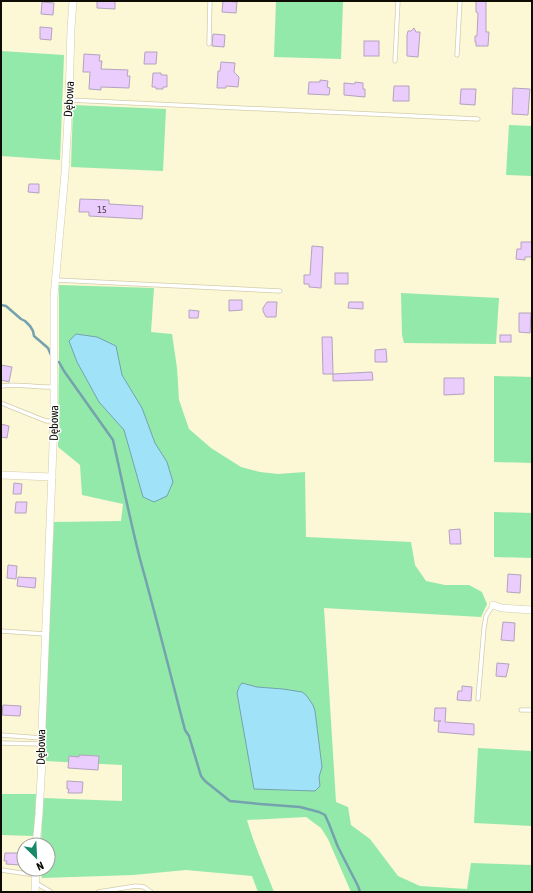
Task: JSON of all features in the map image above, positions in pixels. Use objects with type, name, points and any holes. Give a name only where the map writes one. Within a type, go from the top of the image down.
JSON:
[{"type":"street","name":"Dębowa","points":[[37,837],[39,814],[54,421],[54,297],[62,220],[73,1]]},
{"type":"street","points":[[1,475],[52,477]]},
{"type":"street","points":[[493,605],[502,608],[532,610]]},
{"type":"street","points":[[35,877],[35,892]]},
{"type":"lane","points":[[208,44],[210,1]]},
{"type":"lane","points":[[395,61],[398,1]]},
{"type":"lane","points":[[457,55],[460,1]]},
{"type":"lane","points":[[69,100],[478,119]]},
{"type":"lane","points":[[56,280],[280,291]]},
{"type":"lane","points":[[1,386],[22,385],[54,387]]},
{"type":"lane","points":[[1,403],[46,421],[54,421]]},
{"type":"lane","points":[[478,699],[484,628],[486,616],[493,605]]},
{"type":"lane","points":[[1,632],[46,634]]},
{"type":"lane","points":[[521,710],[532,710]]},
{"type":"lane","points":[[1,736],[42,741]]},
{"type":"lane","points":[[1,743],[42,741]]},
{"type":"lane","points":[[1,870],[16,872]]},
{"type":"lane","points":[[37,877],[51,892]]},
{"type":"lane","points":[[98,892],[136,886],[144,887],[150,892]]},
{"type":"green space","points":[[276,1],[343,1],[341,59],[274,57]]},
{"type":"green space","points":[[1,51],[64,55],[60,160],[1,156]]},
{"type":"green space","points":[[73,105],[166,109],[163,171],[71,167]]},
{"type":"green space","points":[[509,125],[532,126],[532,176],[506,175]]},
{"type":"green space","points":[[59,285],[154,288],[151,332],[172,334],[177,368],[179,400],[189,429],[211,448],[241,467],[260,472],[278,474],[305,472],[306,537],[411,542],[415,565],[426,581],[445,585],[469,585],[482,592],[487,604],[481,617],[324,608],[336,802],[348,807],[351,825],[370,839],[398,876],[420,886],[467,889],[471,863],[532,865],[532,892],[351,892],[328,839],[321,828],[306,817],[247,820],[274,892],[258,892],[252,876],[186,870],[133,875],[42,878],[56,877],[56,837],[41,837],[43,798],[122,801],[122,765],[45,761],[47,671],[54,522],[121,521],[123,504],[82,495],[80,465],[58,447]]},
{"type":"green space","points":[[401,293],[499,298],[496,344],[404,343],[402,335]]},
{"type":"green space","points":[[494,376],[532,377],[532,463],[494,462]]},
{"type":"green space","points":[[494,512],[532,513],[532,558],[494,557]]},
{"type":"green space","points":[[478,748],[532,751],[532,826],[474,823]]},
{"type":"green space","points":[[1,794],[36,794],[34,836],[1,835]]},
{"type":"water","points":[[76,334],[97,337],[116,346],[122,375],[142,408],[155,443],[167,462],[173,482],[167,496],[154,502],[143,497],[124,430],[99,402],[77,362],[69,341]]},
{"type":"water","points":[[242,683],[257,687],[302,692],[313,705],[322,767],[319,777],[320,786],[315,791],[254,789],[237,693]]},
{"type":"building","points":[[97,1],[115,1],[115,9],[97,8]]},
{"type":"building","points":[[223,1],[237,2],[236,13],[222,12]]},
{"type":"building","points":[[476,1],[486,1],[486,32],[489,32],[488,46],[476,46],[475,36],[477,36],[478,13],[476,12]]},
{"type":"building","points":[[42,2],[54,3],[53,15],[41,14]]},
{"type":"building","points":[[40,27],[52,28],[51,40],[40,39]]},
{"type":"building","points":[[414,28],[416,32],[420,32],[418,57],[407,56],[408,31],[411,31]]},
{"type":"building","points":[[213,34],[225,35],[224,47],[212,46]]},
{"type":"building","points":[[364,41],[379,41],[379,56],[364,56]]},
{"type":"building","points":[[145,52],[157,52],[156,64],[144,64]]},
{"type":"building","points":[[84,54],[100,55],[99,61],[102,61],[101,69],[128,70],[127,76],[130,76],[129,88],[101,87],[101,90],[89,89],[90,72],[83,72]]},
{"type":"building","points":[[221,62],[235,63],[234,72],[239,77],[238,87],[226,86],[226,88],[217,88],[218,71],[220,71]]},
{"type":"building","points":[[153,73],[167,75],[167,87],[163,87],[163,89],[156,89],[156,87],[152,87]]},
{"type":"building","points":[[320,80],[328,81],[327,87],[330,88],[329,95],[308,94],[309,82],[320,82]]},
{"type":"building","points":[[355,82],[363,83],[365,97],[344,95],[344,83],[355,84]]},
{"type":"building","points":[[394,86],[409,86],[409,101],[393,101]]},
{"type":"building","points":[[513,88],[530,89],[528,115],[512,114]]},
{"type":"building","points":[[461,89],[476,89],[475,105],[460,104]]},
{"type":"building","points":[[29,184],[39,184],[39,193],[28,192]]},
{"type":"building","points":[[80,199],[109,200],[109,204],[143,206],[142,219],[89,216],[89,212],[79,212]]},
{"type":"building","points":[[521,242],[532,242],[532,257],[525,257],[525,260],[516,259],[517,249],[521,249]]},
{"type":"building","points":[[312,246],[323,247],[321,288],[309,287],[309,284],[304,284],[304,275],[310,275]]},
{"type":"building","points":[[335,273],[348,273],[348,284],[335,284]]},
{"type":"building","points":[[229,300],[242,300],[242,310],[229,311]]},
{"type":"building","points":[[267,302],[277,302],[276,317],[266,317],[263,308]]},
{"type":"building","points":[[349,302],[363,302],[363,309],[348,308]]},
{"type":"building","points":[[189,310],[199,311],[198,318],[189,318]]},
{"type":"building","points":[[519,313],[531,313],[530,333],[519,332]]},
{"type":"building","points":[[500,335],[511,335],[511,342],[500,342]]},
{"type":"building","points":[[322,337],[332,337],[333,374],[323,374]]},
{"type":"building","points":[[386,349],[387,362],[375,362],[375,350]]},
{"type":"building","points":[[1,365],[12,367],[9,382],[1,380]]},
{"type":"building","points":[[372,372],[373,380],[333,381],[333,374]]},
{"type":"building","points":[[444,378],[464,378],[464,394],[444,395]]},
{"type":"building","points":[[1,424],[9,426],[7,438],[1,437]]},
{"type":"building","points":[[14,483],[22,484],[21,494],[13,494]]},
{"type":"building","points":[[16,502],[27,502],[26,513],[15,513]]},
{"type":"building","points":[[460,529],[461,544],[450,544],[449,530]]},
{"type":"building","points":[[8,565],[17,566],[16,579],[7,578]]},
{"type":"building","points":[[508,574],[521,575],[520,593],[507,592]]},
{"type":"building","points":[[18,577],[36,578],[35,588],[17,586]]},
{"type":"building","points":[[503,622],[515,623],[514,641],[501,640]]},
{"type":"building","points":[[497,663],[509,664],[506,677],[496,676]]},
{"type":"building","points":[[462,686],[472,687],[471,701],[457,700],[458,691],[462,691]]},
{"type":"building","points":[[3,705],[21,706],[20,716],[2,715]]},
{"type":"building","points":[[435,708],[446,708],[445,722],[474,724],[474,735],[438,732],[439,721],[434,721]]},
{"type":"building","points":[[79,755],[99,756],[98,770],[68,768],[69,756],[79,757]]},
{"type":"building","points":[[67,781],[83,782],[82,793],[68,793],[69,789],[67,789]]},
{"type":"building","points":[[5,853],[16,853],[16,865],[6,864],[7,861],[4,861]]},
{"type":"waterway","points":[[1,305],[6,306],[25,321],[30,326],[34,336],[48,348],[51,355]]},
{"type":"waterway","points":[[59,362],[113,440],[140,559],[185,730],[189,736],[201,776],[230,801],[300,807],[325,815],[338,847],[360,892]]}]
